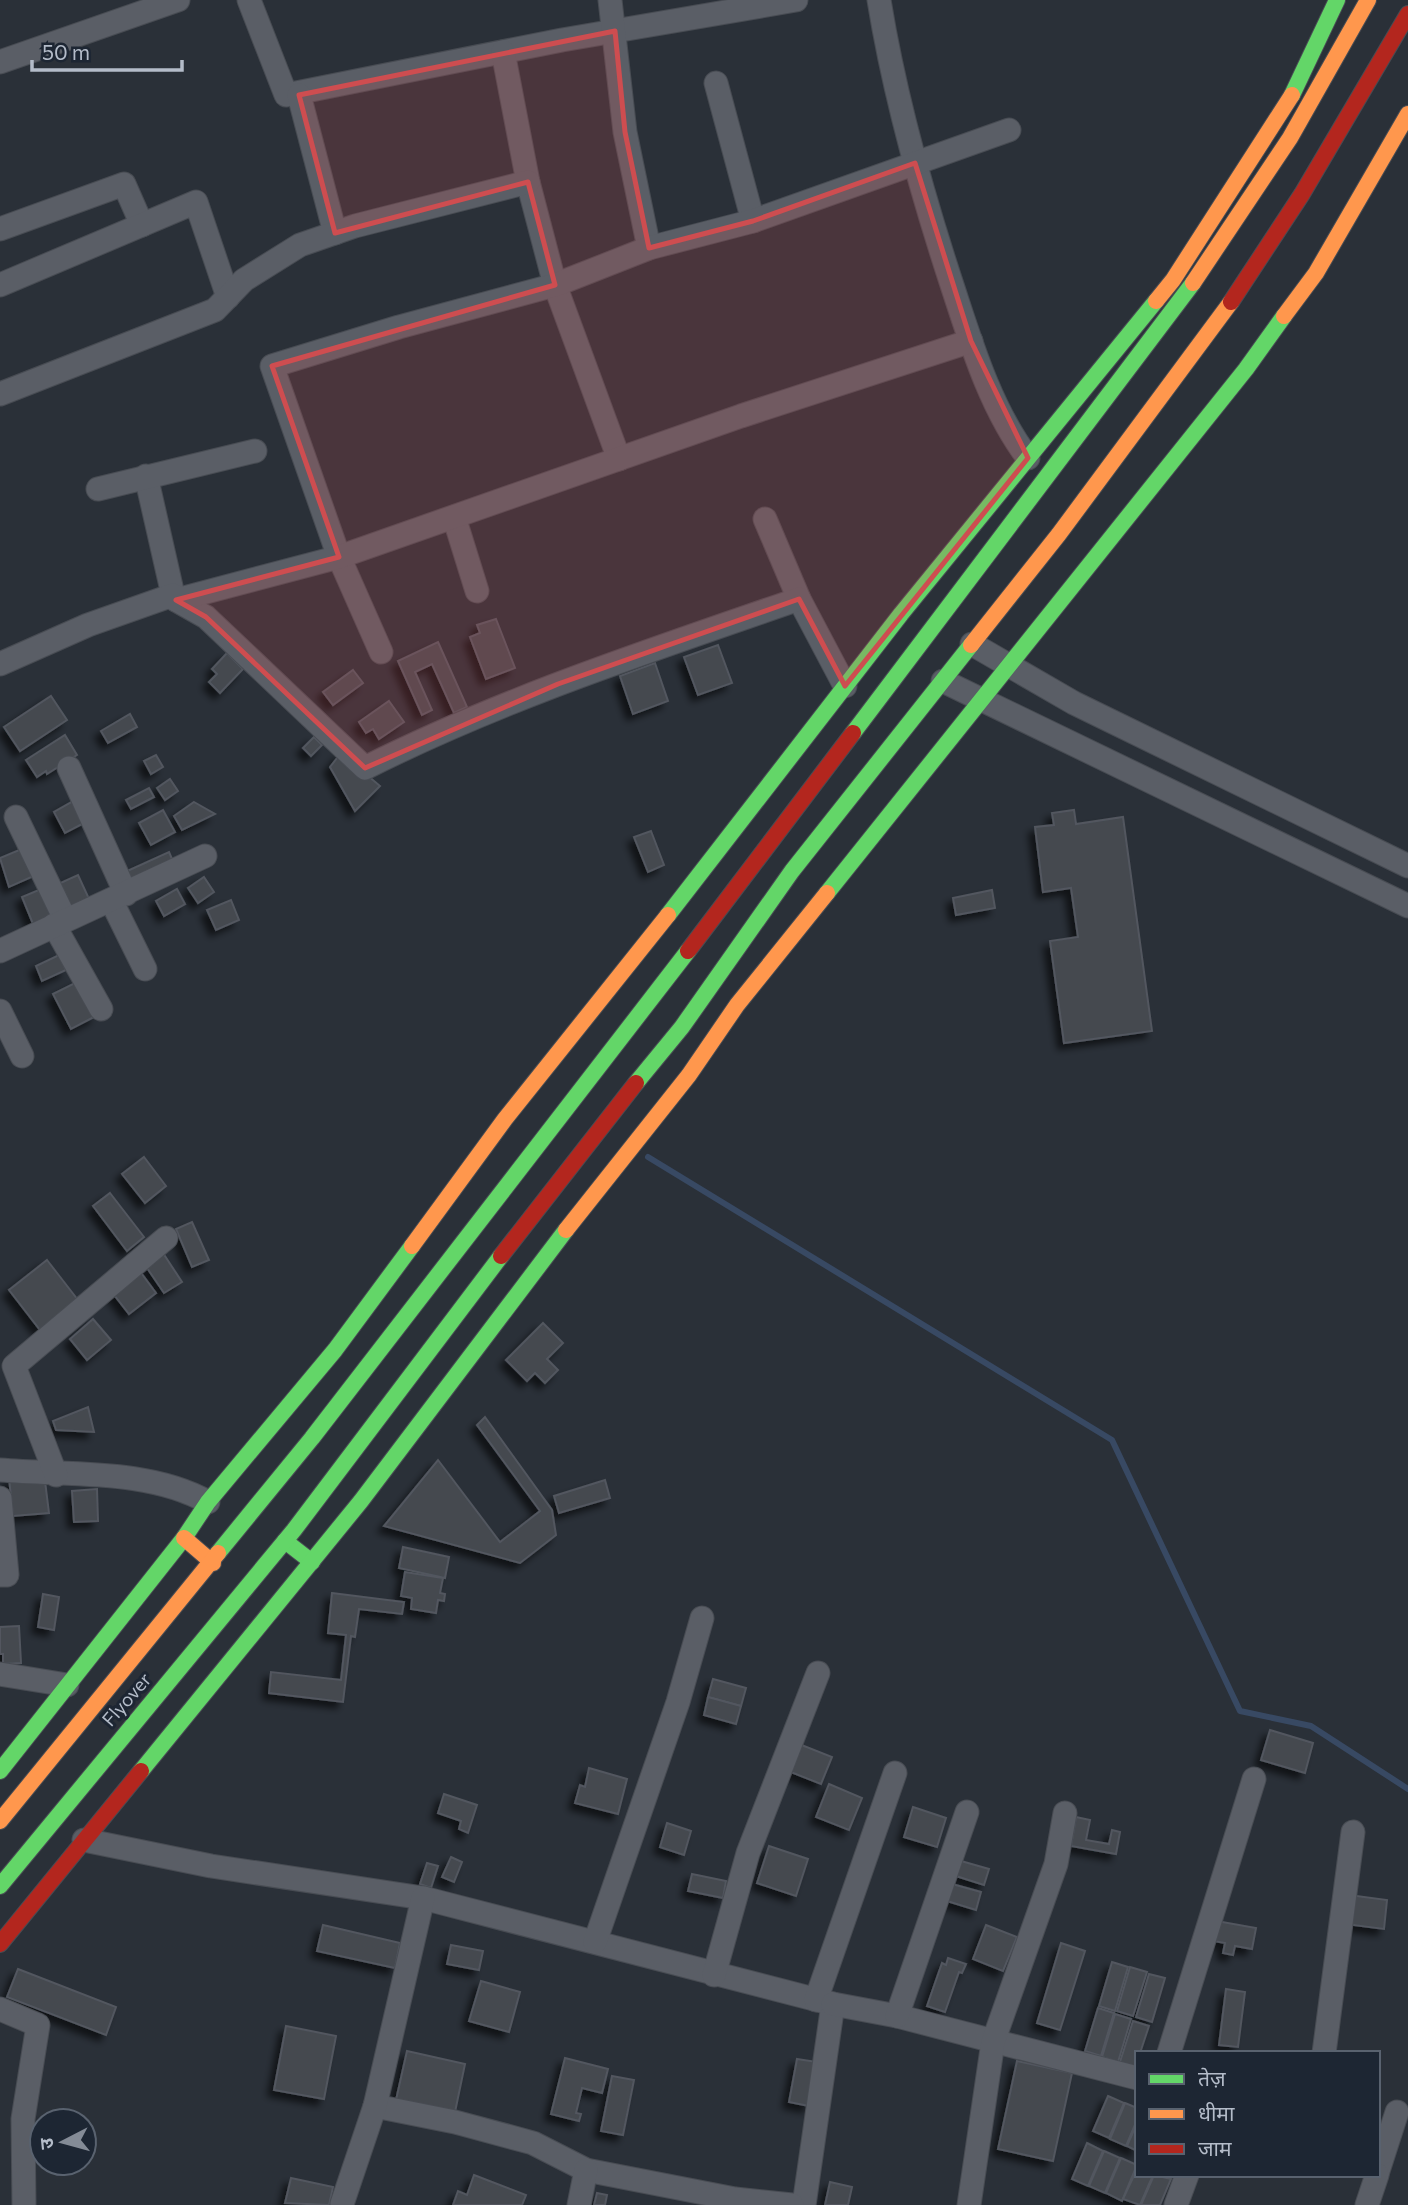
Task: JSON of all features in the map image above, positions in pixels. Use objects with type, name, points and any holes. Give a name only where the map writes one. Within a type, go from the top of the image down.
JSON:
[{"type":"main road","points":[[0,1771],[22,1747],[67,1685],[184,1538],[208,1503],[335,1350],[505,1119],[624,972],[845,686],[1173,280],[1224,205],[1295,91],[1336,0]]},
{"type":"main road","name":"Flyover","points":[[0,1821],[213,1563],[707,927],[1207,265],[1290,138],[1368,0]]},
{"type":"main road","name":"Flyover","points":[[0,1886],[78,1788],[285,1541],[560,1177],[682,1027],[792,871],[1059,534],[1237,293],[1301,194],[1408,14]]},
{"type":"main road","points":[[0,1944],[415,1432],[596,1190],[689,1075],[737,1005],[1238,379],[1316,273],[1408,114]]},
{"type":"main road","points":[[184,1538],[213,1563]]},
{"type":"main road","points":[[285,1541],[312,1562]]},
{"type":"street","points":[[0,62],[178,0]]},
{"type":"street","points":[[249,0],[286,95],[299,95],[615,31],[796,0]]},
{"type":"street","points":[[610,0],[625,132],[649,247]]},
{"type":"street","points":[[879,0],[891,75],[915,163],[971,341],[1017,443],[1028,458]]},
{"type":"street","points":[[503,52],[528,182],[555,285],[619,459]]},
{"type":"street","points":[[716,83],[753,221]]},
{"type":"street","points":[[299,95],[335,233]]},
{"type":"street","points":[[381,653],[339,557],[272,366],[399,327],[555,285],[649,247],[753,221],[1009,130]]},
{"type":"street","points":[[0,394],[215,310],[244,280],[300,245],[335,233],[528,182]]},
{"type":"street","points":[[0,229],[124,184],[142,225]]},
{"type":"street","points":[[0,285],[196,202],[228,297]]},
{"type":"street","points":[[2,657],[175,597],[339,557],[619,459],[971,341]]},
{"type":"street","points":[[98,489],[255,451]]},
{"type":"street","points":[[146,476],[175,597],[206,617],[365,768],[430,736],[558,684],[799,599]]},
{"type":"street","points":[[454,517],[477,591]]},
{"type":"street","points":[[765,519],[799,599],[845,686]]},
{"type":"street","points":[[972,645],[1073,703],[1408,866]]},
{"type":"street","points":[[943,681],[1408,906]]},
{"type":"street","points":[[69,768],[145,969]]},
{"type":"street","points":[[16,817],[59,922],[100,1009]]},
{"type":"street","points":[[0,951],[205,856]]},
{"type":"street","points":[[0,1011],[22,1056]]},
{"type":"street","points":[[56,1475],[14,1366],[166,1238]]},
{"type":"street","points":[[0,1471],[133,1478],[184,1489],[208,1503]]},
{"type":"street","points":[[0,1498],[7,1574],[0,1575]]},
{"type":"street","points":[[595,1942],[678,1702],[702,1618]]},
{"type":"street","points":[[714,1975],[748,1853],[818,1673]]},
{"type":"street","points":[[0,1674],[67,1685]]},
{"type":"street","points":[[804,2205],[824,2002],[895,1773]]},
{"type":"street","points":[[1170,2051],[1254,1779]]},
{"type":"street","points":[[897,2016],[967,1812]]},
{"type":"street","points":[[969,2205],[993,2042],[1056,1864],[1065,1813]]},
{"type":"street","points":[[1324,2051],[1353,1832]]},
{"type":"street","points":[[84,1840],[211,1866],[423,1898],[714,1975],[824,2002],[897,2016],[1135,2078]]},
{"type":"street","points":[[342,2204],[375,2106],[423,1898]]},
{"type":"street","points":[[0,2009],[38,2025],[23,2119],[24,2205]]},
{"type":"street","points":[[375,2106],[455,2122],[533,2143],[586,2170],[735,2199],[792,2205]]},
{"type":"street","points":[[1380,2166],[1395,2111]]},
{"type":"street","points":[[579,2205],[586,2170]]},
{"type":"street","points":[[1176,2205],[1186,2177]]},
{"type":"street","points":[[1367,2205],[1377,2177]]},
{"type":"highlighted area","points":[[615,31],[625,132],[649,248],[753,221],[915,163],[971,341],[1028,458],[845,686],[799,599],[558,684],[365,768],[206,617],[176,600],[339,557],[272,366],[555,285],[528,182],[335,233],[299,95]]},
{"type":"building","points":[[496,619],[515,668],[486,679],[470,637],[480,633],[477,625]]},
{"type":"building","points":[[438,642],[467,707],[454,713],[432,664],[415,672],[432,710],[422,715],[398,661]]},
{"type":"building","points":[[718,645],[732,683],[698,695],[684,657]]},
{"type":"building","points":[[227,653],[243,669],[220,693],[209,682],[217,674],[212,669]]},
{"type":"building","points":[[655,663],[668,701],[633,714],[620,676]]},
{"type":"building","points":[[353,670],[363,683],[333,705],[323,692]]},
{"type":"building","points":[[51,696],[67,720],[20,751],[4,727]]},
{"type":"building","points":[[389,701],[404,722],[379,739],[373,729],[366,733],[359,722]]},
{"type":"building","points":[[130,714],[137,727],[108,743],[101,731]]},
{"type":"building","points":[[65,735],[77,755],[47,774],[46,771],[37,777],[26,760]]},
{"type":"building","points":[[314,737],[322,745],[311,756],[303,748]]},
{"type":"building","points":[[341,753],[380,786],[355,811],[330,767]]},
{"type":"building","points":[[156,755],[163,767],[151,774],[144,761]]},
{"type":"building","points":[[170,779],[178,791],[165,800],[157,788]]},
{"type":"building","points":[[149,788],[154,797],[131,809],[126,800]]},
{"type":"building","points":[[77,799],[88,821],[65,833],[54,812]]},
{"type":"building","points":[[194,802],[215,814],[182,830],[174,816]]},
{"type":"building","points":[[163,810],[175,832],[151,845],[139,823]]},
{"type":"building","points":[[1074,810],[1076,824],[1123,817],[1152,1031],[1064,1043],[1050,941],[1078,937],[1071,888],[1043,892],[1035,827],[1054,825],[1052,813]]},
{"type":"building","points":[[651,831],[664,865],[648,872],[634,837]]},
{"type":"building","points":[[24,848],[36,875],[9,887],[0,858]]},
{"type":"building","points":[[169,852],[175,866],[132,887],[125,872]]},
{"type":"building","points":[[78,875],[90,901],[67,911],[56,885]]},
{"type":"building","points":[[204,877],[214,892],[198,903],[188,888]]},
{"type":"building","points":[[46,887],[58,914],[33,924],[22,897]]},
{"type":"building","points":[[177,889],[185,904],[164,916],[156,901]]},
{"type":"building","points":[[992,890],[995,908],[956,915],[953,898]]},
{"type":"building","points":[[231,900],[239,920],[216,930],[207,910]]},
{"type":"building","points":[[59,955],[66,970],[42,981],[36,966]]},
{"type":"building","points":[[79,981],[96,1016],[71,1029],[53,994]]},
{"type":"building","points":[[144,1157],[166,1186],[145,1203],[122,1174]]},
{"type":"building","points":[[110,1193],[144,1237],[127,1251],[93,1206]]},
{"type":"building","points":[[192,1222],[209,1260],[192,1267],[176,1229]]},
{"type":"building","points":[[163,1253],[182,1282],[164,1293],[145,1265]]},
{"type":"building","points":[[47,1260],[78,1300],[40,1330],[9,1290]]},
{"type":"building","points":[[139,1270],[156,1293],[129,1314],[111,1291]]},
{"type":"building","points":[[93,1319],[111,1340],[87,1360],[70,1339]]},
{"type":"building","points":[[543,1323],[563,1343],[547,1359],[558,1370],[545,1383],[535,1373],[527,1381],[506,1360]]},
{"type":"building","points":[[88,1407],[94,1432],[56,1430],[53,1421]]},
{"type":"building","points":[[485,1417],[552,1510],[556,1535],[520,1563],[384,1526],[438,1460],[500,1542],[540,1511],[477,1425]]},
{"type":"building","points":[[9,1478],[45,1481],[49,1513],[13,1516]]},
{"type":"building","points":[[605,1480],[610,1498],[559,1513],[554,1496]]},
{"type":"building","points":[[97,1489],[98,1521],[74,1522],[72,1491]]},
{"type":"building","points":[[403,1547],[449,1557],[445,1578],[399,1568]]},
{"type":"building","points":[[405,1572],[443,1578],[440,1593],[445,1594],[444,1601],[438,1600],[436,1613],[411,1609],[412,1598],[401,1596]]},
{"type":"building","points":[[332,1593],[404,1602],[402,1614],[359,1609],[355,1637],[351,1636],[343,1702],[269,1693],[271,1672],[341,1680],[346,1635],[328,1633]]},
{"type":"building","points":[[43,1594],[59,1597],[54,1630],[38,1627]]},
{"type":"building","points":[[19,1626],[21,1663],[3,1664],[3,1654],[0,1654],[0,1627]]},
{"type":"building","points":[[713,1679],[746,1688],[741,1706],[708,1697]]},
{"type":"building","points":[[708,1697],[741,1706],[736,1724],[704,1715]]},
{"type":"building","points":[[1270,1730],[1313,1743],[1305,1773],[1261,1760]]},
{"type":"building","points":[[799,1744],[832,1757],[821,1784],[788,1771]]},
{"type":"building","points":[[589,1768],[627,1779],[618,1814],[575,1803],[580,1785],[585,1787]]},
{"type":"building","points":[[829,1784],[862,1798],[849,1830],[816,1817]]},
{"type":"building","points":[[444,1794],[477,1805],[468,1833],[459,1829],[461,1821],[438,1813]]},
{"type":"building","points":[[913,1807],[946,1818],[937,1847],[904,1837]]},
{"type":"building","points":[[1076,1817],[1090,1820],[1086,1840],[1109,1844],[1112,1830],[1120,1832],[1116,1854],[1071,1846]]},
{"type":"building","points":[[667,1823],[691,1831],[684,1855],[660,1847]]},
{"type":"building","points":[[769,1846],[808,1859],[796,1896],[757,1883]]},
{"type":"building","points":[[451,1857],[462,1862],[454,1882],[442,1877]]},
{"type":"building","points":[[961,1861],[989,1869],[984,1885],[956,1876]]},
{"type":"building","points":[[427,1863],[438,1866],[431,1888],[420,1884]]},
{"type":"building","points":[[692,1874],[726,1881],[723,1898],[688,1891]]},
{"type":"building","points":[[952,1884],[981,1892],[976,1910],[947,1901]]},
{"type":"building","points":[[1349,1895],[1387,1900],[1384,1929],[1345,1924]]},
{"type":"building","points":[[1211,1920],[1256,1928],[1252,1949],[1235,1946],[1233,1955],[1223,1953],[1225,1943],[1208,1940]]},
{"type":"building","points":[[323,1925],[400,1943],[395,1968],[317,1951]]},
{"type":"building","points":[[986,1925],[1017,1937],[1003,1971],[973,1959]]},
{"type":"building","points":[[1061,1943],[1085,1951],[1060,2030],[1037,2023]]},
{"type":"building","points":[[451,1945],[483,1951],[479,1970],[447,1964]]},
{"type":"building","points":[[948,1958],[966,1964],[962,1973],[959,1972],[945,2012],[927,2006],[942,1963],[946,1965]]},
{"type":"building","points":[[1112,1962],[1128,1967],[1115,2011],[1099,2006]]},
{"type":"building","points":[[1130,1967],[1147,1972],[1133,2016],[1117,2011]]},
{"type":"building","points":[[18,1969],[116,2007],[106,2035],[7,1997]]},
{"type":"building","points":[[1149,1974],[1165,1978],[1152,2022],[1136,2017]]},
{"type":"building","points":[[481,1981],[520,1992],[509,2032],[469,2021]]},
{"type":"building","points":[[1226,1989],[1245,1992],[1238,2047],[1219,2045]]},
{"type":"building","points":[[1098,2008],[1114,2013],[1101,2056],[1085,2051]]},
{"type":"building","points":[[1115,2014],[1131,2019],[1118,2062],[1102,2057]]},
{"type":"building","points":[[1133,2021],[1149,2026],[1141,2051],[1135,2051],[1135,2069],[1119,2065]]},
{"type":"building","points":[[286,2026],[336,2036],[324,2099],[274,2090]]},
{"type":"building","points":[[407,2051],[465,2064],[455,2112],[396,2100]]},
{"type":"building","points":[[565,2058],[608,2069],[602,2093],[582,2088],[576,2113],[581,2114],[579,2121],[551,2114]]},
{"type":"building","points":[[797,2059],[817,2062],[809,2106],[789,2102]]},
{"type":"building","points":[[1017,2061],[1072,2073],[1053,2161],[998,2149]]},
{"type":"building","points":[[612,2076],[634,2080],[623,2135],[601,2131]]},
{"type":"building","points":[[1108,2096],[1124,2103],[1109,2138],[1093,2131]]},
{"type":"building","points":[[1125,2103],[1135,2107],[1135,2125],[1126,2146],[1110,2139]]},
{"type":"building","points":[[1135,2128],[1135,2150],[1127,2146]]},
{"type":"building","points":[[1087,2143],[1103,2151],[1088,2186],[1072,2179]]},
{"type":"building","points":[[1104,2151],[1120,2158],[1105,2193],[1089,2186]]},
{"type":"building","points":[[1121,2158],[1135,2164],[1122,2201],[1106,2193]]},
{"type":"building","points":[[1135,2173],[1135,2177],[1152,2177],[1140,2205],[1123,2199]]},
{"type":"building","points":[[474,2175],[526,2195],[522,2205],[453,2205],[458,2191],[467,2195]]},
{"type":"building","points":[[1153,2177],[1171,2179],[1160,2205],[1141,2205]]},
{"type":"building","points":[[291,2178],[333,2187],[329,2205],[285,2203]]},
{"type":"building","points":[[830,2182],[852,2187],[848,2205],[825,2205]]},
{"type":"building","points":[[597,2193],[607,2195],[605,2205],[594,2205]]},
{"type":"waterway","points":[[648,1157],[1112,1440],[1240,1711],[1311,1726],[1408,1789]]},
{"type":"traffic: fast","points":[[1292,95],[1337,0]]},
{"type":"traffic: fast","points":[[853,733],[1193,283]]},
{"type":"traffic: fast","points":[[668,915],[901,614],[1156,301]]},
{"type":"traffic: fast","points":[[827,893],[1246,369],[1284,316]]},
{"type":"traffic: fast","points":[[636,1083],[682,1027],[792,871],[971,645]]},
{"type":"traffic: fast","points":[[218,1553],[312,1438],[688,951]]},
{"type":"traffic: fast","points":[[141,1771],[361,1501],[566,1230]]},
{"type":"traffic: fast","points":[[0,1771],[184,1538],[208,1502],[335,1350],[412,1246]]},
{"type":"traffic: fast","points":[[0,1886],[294,1530],[501,1256]]},
{"type":"traffic: fast","points":[[285,1541],[312,1562]]},
{"type":"traffic: slow","points":[[1193,283],[1290,138],[1368,0]]},
{"type":"traffic: slow","points":[[1156,301],[1173,280],[1292,95]]},
{"type":"traffic: slow","points":[[1284,316],[1316,273],[1408,114]]},
{"type":"traffic: slow","points":[[971,645],[1059,534],[1231,302]]},
{"type":"traffic: slow","points":[[566,1230],[689,1075],[737,1005],[827,893]]},
{"type":"traffic: slow","points":[[412,1246],[505,1119],[668,915]]},
{"type":"traffic: slow","points":[[184,1538],[213,1563]]},
{"type":"traffic: slow","points":[[0,1821],[218,1553]]},
{"type":"traffic: jam","points":[[1231,302],[1302,194],[1408,14]]},
{"type":"traffic: jam","points":[[688,951],[853,733]]},
{"type":"traffic: jam","points":[[501,1256],[636,1083]]},
{"type":"traffic: jam","points":[[0,1944],[141,1771]]}]
